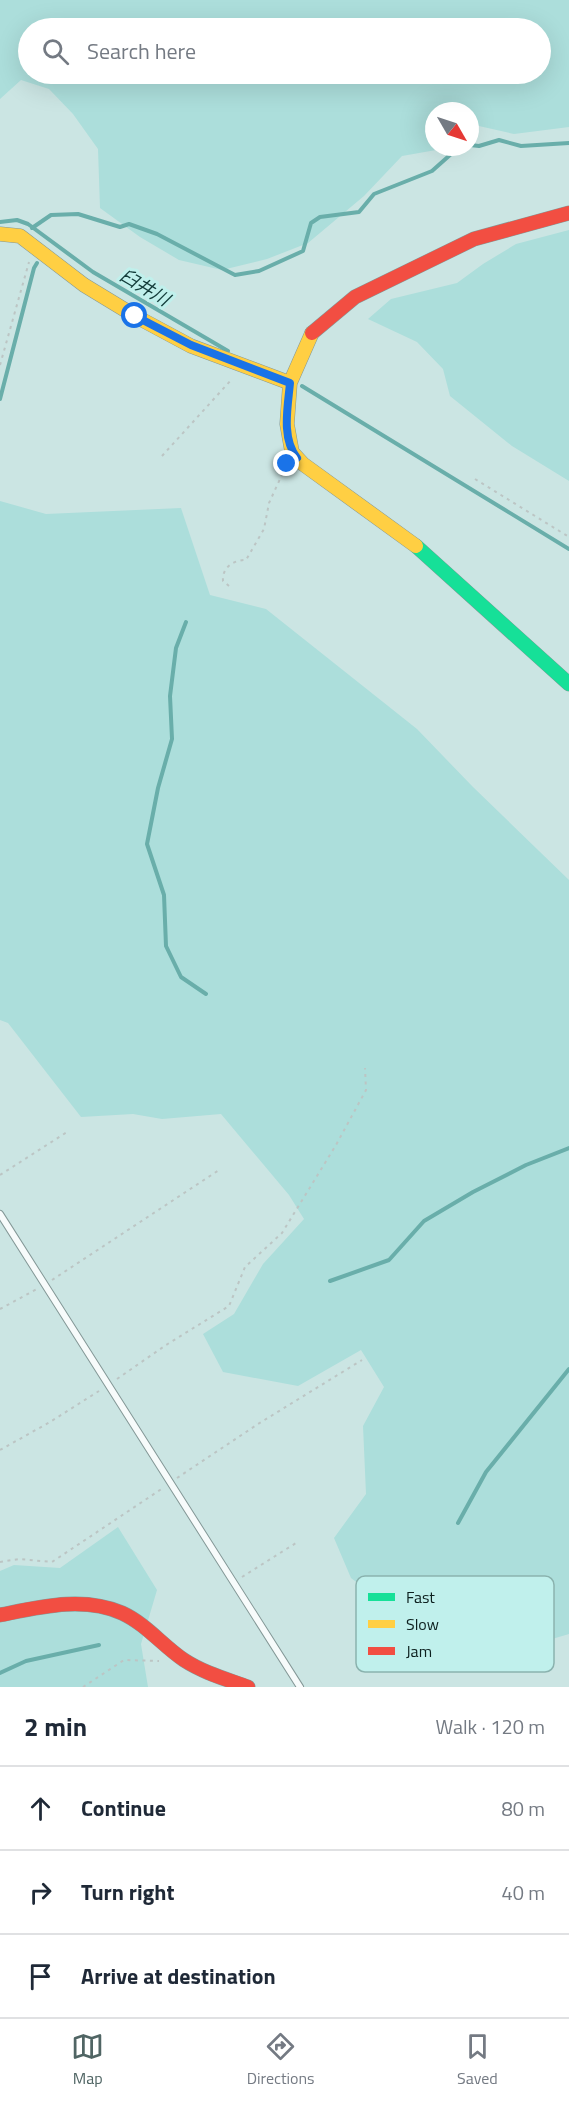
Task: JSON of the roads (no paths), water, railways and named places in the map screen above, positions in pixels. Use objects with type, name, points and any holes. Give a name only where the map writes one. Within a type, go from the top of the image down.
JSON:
[{"type":"street","points":[[569,213],[474,239],[355,297],[312,330],[290,383],[286,424],[292,452],[303,464],[427,554],[569,684]]},
{"type":"street","points":[[0,234],[20,236],[84,285],[135,316],[191,345],[290,383]]},
{"type":"street","points":[[0,1615],[58,1605],[89,1604],[122,1613],[187,1662],[203,1671],[248,1687]]},
{"type":"lane","points":[[0,1214],[300,1687]]},
{"type":"waterway","points":[[479,146],[499,140],[521,146],[569,143]]},
{"type":"waterway","points":[[32,228],[51,215],[78,214],[120,227],[129,224],[157,234],[235,275],[259,271],[303,251],[311,223],[320,217],[359,212],[374,194],[432,171],[449,156]]},
{"type":"waterway","name":"臼井川","points":[[0,222],[17,220],[28,224],[93,272],[228,351]]},
{"type":"waterway","points":[[0,399],[37,263]]},
{"type":"waterway","name":"臼井川","points":[[302,386],[569,549]]},
{"type":"waterway","points":[[186,622],[176,648],[170,696],[172,739],[158,788],[147,844],[164,895],[166,946],[181,977],[206,994]]},
{"type":"waterway","points":[[330,1281],[389,1260],[424,1221],[473,1192],[526,1165],[569,1148]]},
{"type":"waterway","points":[[458,1523],[486,1472],[569,1369]]},
{"type":"waterway","points":[[0,1673],[26,1661],[99,1645]]}]
